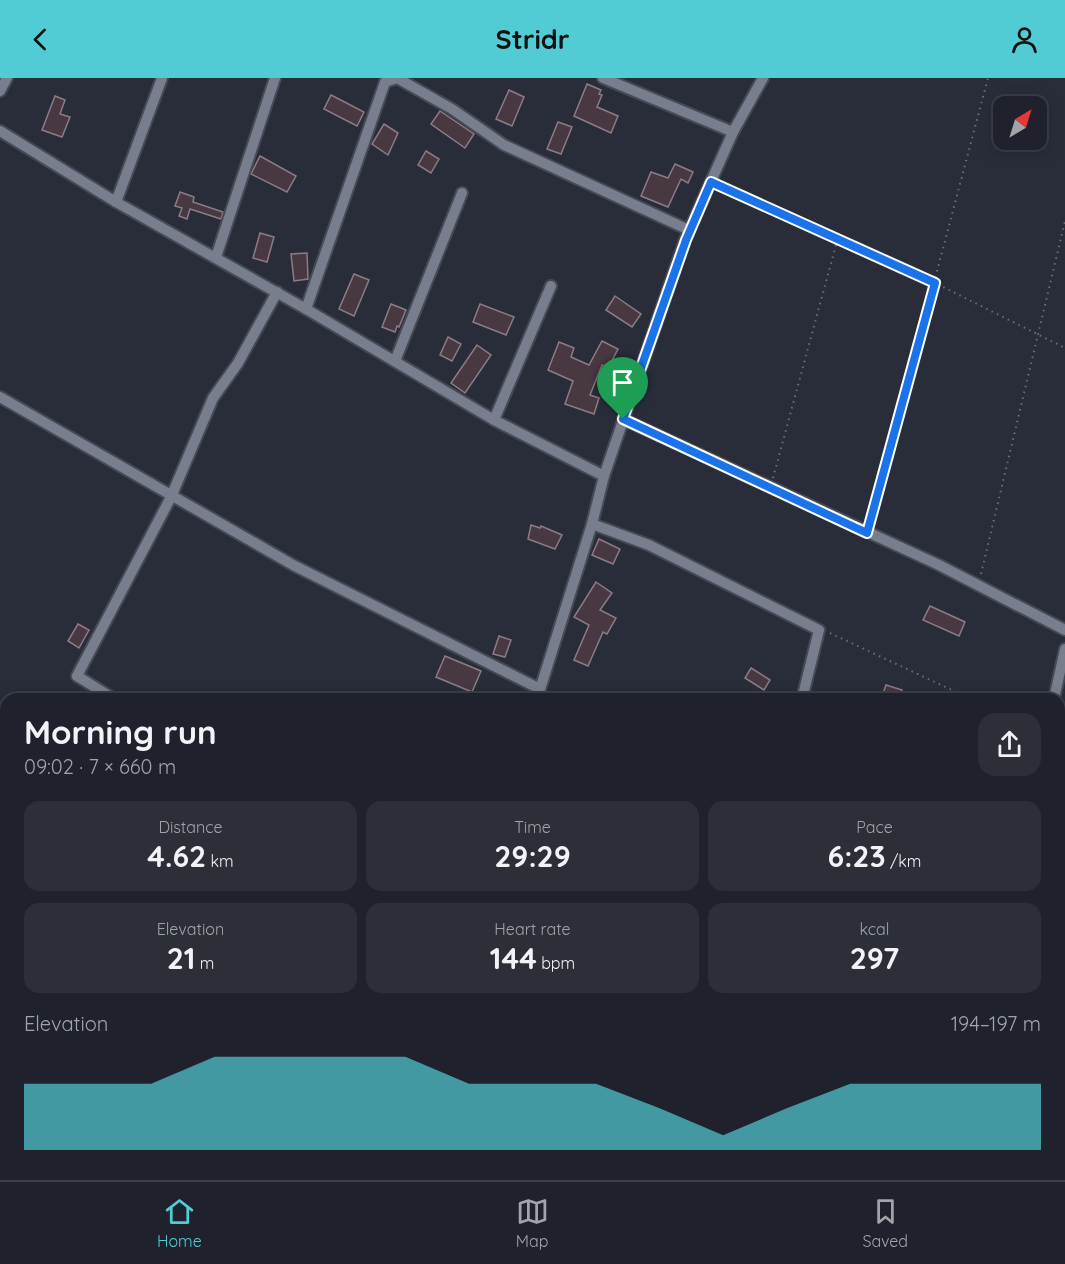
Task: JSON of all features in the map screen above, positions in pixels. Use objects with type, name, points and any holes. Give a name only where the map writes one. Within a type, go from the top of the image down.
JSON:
[{"type":"street","points":[[0,91],[7,78]]},
{"type":"street","points":[[116,202],[162,78]]},
{"type":"street","points":[[216,257],[275,78]]},
{"type":"street","points":[[306,309],[385,82],[396,78],[452,109],[504,145],[690,230]]},
{"type":"street","points":[[603,78],[733,132]]},
{"type":"street","points":[[539,693],[592,524],[604,476],[690,230],[733,132],[763,78]]},
{"type":"street","points":[[0,130],[116,202],[277,292],[494,420],[604,476]]},
{"type":"street","points":[[395,361],[462,193]]},
{"type":"street","points":[[494,420],[551,286]]},
{"type":"street","points":[[104,693],[77,676],[171,497],[213,398],[238,363],[277,292]]},
{"type":"street","points":[[0,397],[293,565],[537,693]]},
{"type":"street","points":[[623,419],[939,566],[1065,630]]},
{"type":"street","points":[[592,524],[649,545],[819,630],[803,693]]},
{"type":"street","points":[[1055,693],[1065,649]]},
{"type":"path","points":[[867,533],[988,78]]},
{"type":"path","points":[[711,182],[837,241],[935,283],[1065,348]]},
{"type":"path","points":[[980,577],[1065,221]]},
{"type":"path","points":[[773,478],[837,241]]},
{"type":"path","points":[[823,630],[958,693]]},
{"type":"building","points":[[587,84],[601,90],[599,94],[602,95],[597,107],[618,116],[611,133],[574,116]]},
{"type":"building","points":[[509,90],[524,97],[512,126],[496,119]]},
{"type":"building","points":[[331,95],[364,112],[357,126],[324,109]]},
{"type":"building","points":[[55,96],[65,100],[60,114],[70,117],[62,137],[42,130]]},
{"type":"building","points":[[440,111],[474,134],[465,148],[431,124]]},
{"type":"building","points":[[558,122],[572,127],[561,154],[547,149]]},
{"type":"building","points":[[384,124],[398,133],[388,155],[372,144]]},
{"type":"building","points":[[426,151],[439,159],[431,173],[418,165]]},
{"type":"building","points":[[260,156],[296,176],[287,192],[251,174]]},
{"type":"building","points":[[675,164],[693,172],[688,183],[681,179],[668,207],[641,196],[651,172],[668,178]]},
{"type":"building","points":[[180,192],[194,197],[193,202],[223,212],[221,219],[190,209],[187,219],[179,216],[182,208],[175,206]]},
{"type":"building","points":[[260,233],[274,237],[267,262],[253,258]]},
{"type":"building","points":[[307,253],[308,279],[294,281],[291,254]]},
{"type":"building","points":[[354,274],[369,280],[354,316],[339,309]]},
{"type":"building","points":[[615,296],[641,314],[632,327],[606,310]]},
{"type":"building","points":[[391,304],[406,310],[395,332],[382,327]]},
{"type":"building","points":[[480,304],[514,317],[506,335],[473,322]]},
{"type":"building","points":[[448,337],[461,344],[452,361],[440,355]]},
{"type":"building","points":[[602,341],[618,349],[608,368],[602,365],[590,395],[599,398],[594,414],[565,404],[573,381],[548,370],[559,342],[574,348],[571,357],[589,365]]},
{"type":"building","points":[[477,345],[491,355],[465,393],[451,383]]},
{"type":"building","points":[[531,525],[540,528],[541,526],[562,535],[555,549],[528,539]]},
{"type":"building","points":[[599,539],[620,549],[613,564],[592,555]]},
{"type":"building","points":[[596,582],[612,593],[600,610],[616,618],[607,634],[603,632],[588,666],[574,660],[589,625],[574,617]]},
{"type":"building","points":[[930,606],[965,622],[959,636],[923,620]]},
{"type":"building","points":[[78,624],[89,630],[79,648],[68,641]]},
{"type":"building","points":[[499,636],[511,640],[505,657],[493,654]]},
{"type":"building","points":[[445,656],[481,671],[472,692],[436,677]]},
{"type":"building","points":[[751,668],[770,680],[764,690],[745,678]]},
{"type":"building","points":[[886,685],[902,690],[901,693],[883,693]]},
{"type":"route","points":[[711,182],[837,241],[935,283],[867,533],[623,419],[686,240],[711,182]]}]
